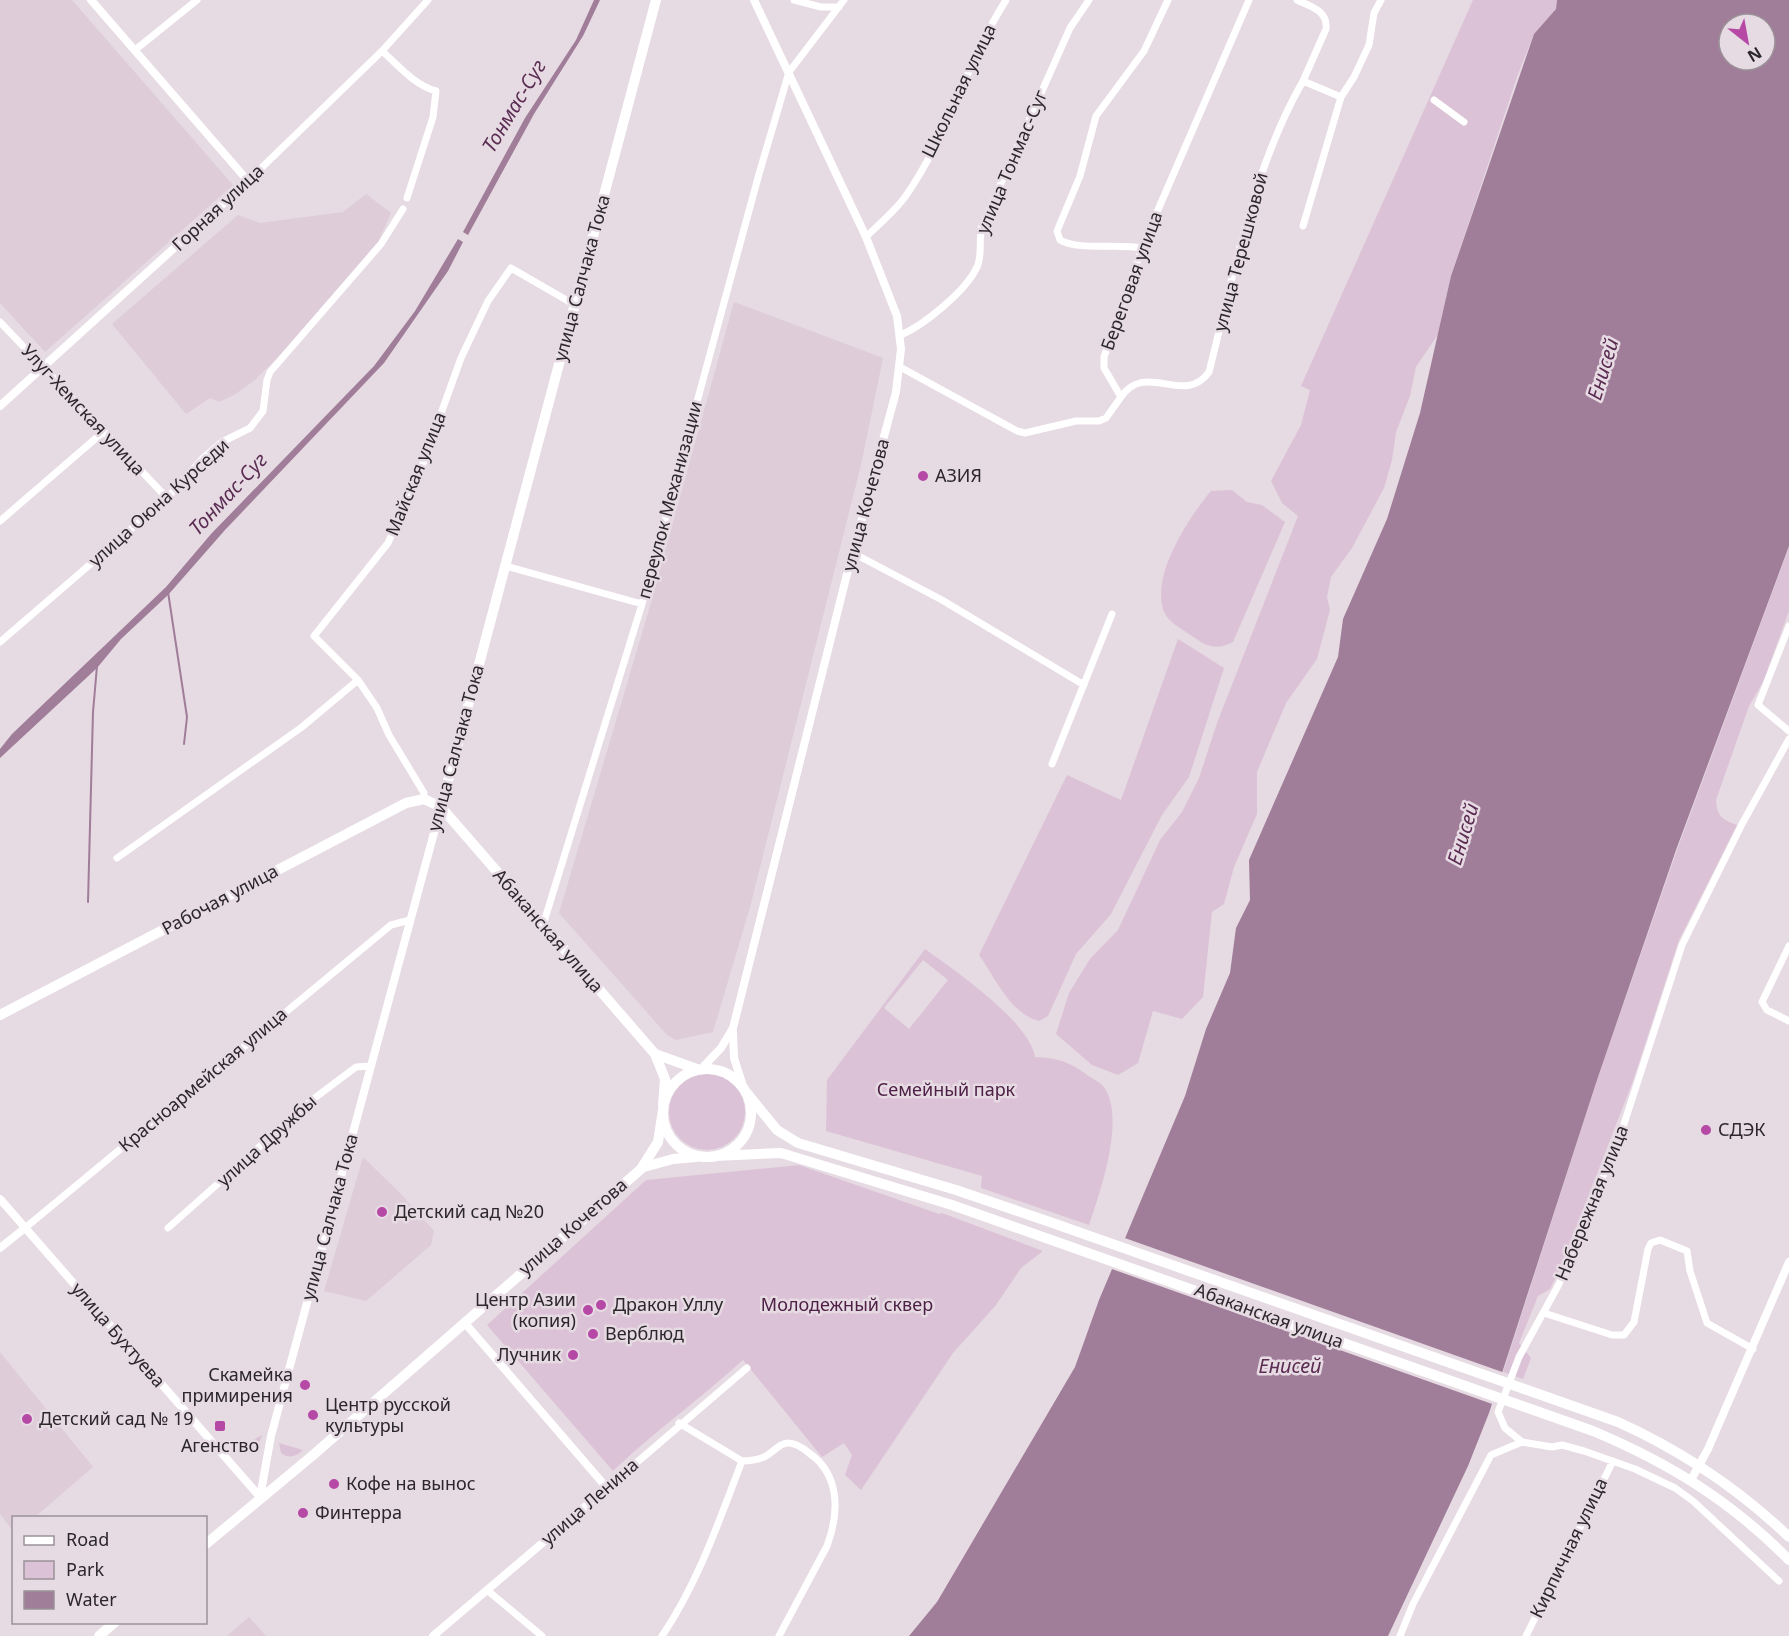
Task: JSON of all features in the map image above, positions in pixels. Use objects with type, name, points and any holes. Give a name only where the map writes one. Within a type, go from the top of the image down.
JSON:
[{"type":"main road","name":"улица Салчака Тока","points":[[441,807],[656,0]]},
{"type":"main road","points":[[424,799],[441,807]]},
{"type":"main road","name":"Рабочая улица","points":[[0,1015],[406,803],[424,799]]},
{"type":"main road","name":"Абаканская улица","points":[[441,807],[655,1054],[664,1079],[663,1108]]},
{"type":"main road","name":"Абаканская улица","points":[[655,1054],[699,1069]]},
{"type":"main road","points":[[699,1069],[722,1071],[745,1089],[752,1113],[746,1134],[730,1150],[713,1157],[695,1155],[676,1144],[664,1125],[663,1108],[675,1082],[699,1069]]},
{"type":"main road","name":"Абаканская улица","points":[[745,1089],[777,1130],[798,1143],[956,1190],[1618,1422],[1700,1465],[1754,1505],[1789,1537]]},
{"type":"main road","name":"улица Кочетова","points":[[207,1543],[312,1456],[641,1169],[658,1142],[663,1108]]},
{"type":"main road","name":"Абаканская улица","points":[[713,1157],[781,1153],[1042,1235],[1533,1410],[1631,1447],[1691,1480],[1732,1509],[1789,1560]]},
{"type":"main road","name":"улица Кочетова","points":[[641,1169],[674,1159],[713,1157]]},
{"type":"main road","points":[[99,1636],[114,1624]]},
{"type":"street","points":[[92,0],[248,181]]},
{"type":"street","points":[[135,50],[197,0]]},
{"type":"street","name":"Горная улица","points":[[0,406],[248,181],[382,51],[428,0]]},
{"type":"street","name":"улица Кочетова","points":[[745,1089],[734,1058],[733,1029],[896,392],[900,367],[901,335],[892,299],[866,237],[754,0]]},
{"type":"street","points":[[794,0],[821,7],[842,3]]},
{"type":"street","name":"Школьная улица","points":[[866,237],[906,196],[941,135],[986,32],[1006,0]]},
{"type":"street","name":"улица Тонмас-Суг","points":[[901,335],[919,327],[968,282],[978,266],[979,236],[982,226],[1070,28],[1089,0]]},
{"type":"street","points":[[1142,248],[1124,244],[1071,244],[1060,240],[1057,231],[1080,176],[1096,116],[1144,51],[1168,0]]},
{"type":"street","name":"Береговая улица","points":[[1121,397],[1104,369],[1104,357],[1142,248],[1249,0]]},
{"type":"street","points":[[1297,0],[1320,11],[1327,22],[1303,81],[1341,97]]},
{"type":"street","points":[[1303,226],[1341,97],[1370,45],[1374,13],[1381,0]]},
{"type":"street","points":[[789,72],[842,3]]},
{"type":"street","points":[[382,51],[414,80],[425,88],[436,91],[433,117],[407,198]]},
{"type":"street","name":"переулок Механизации","points":[[543,925],[642,604],[789,72]]},
{"type":"street","name":"улица Терешковой","points":[[1121,397],[1133,383],[1195,384],[1209,372],[1263,169],[1282,117],[1303,81]]},
{"type":"street","points":[[1434,100],[1464,122]]},
{"type":"street","name":"улица Оюна Курседи","points":[[0,642],[167,498],[202,459],[222,442],[250,428],[258,420],[263,411],[270,372],[381,244],[403,209]]},
{"type":"street","name":"Майская улица","points":[[358,680],[315,636],[388,543],[418,477],[461,358],[488,301],[511,268],[575,305]]},
{"type":"street","name":"Улуг-Хемская улица","points":[[0,322],[102,433],[167,498]]},
{"type":"street","points":[[900,367],[989,417],[1025,433],[1052,424],[1099,421],[1106,418],[1121,397]]},
{"type":"street","points":[[0,521],[102,433]]},
{"type":"street","points":[[853,553],[942,600],[1083,685]]},
{"type":"street","points":[[506,566],[642,604]]},
{"type":"street","points":[[1052,764],[1112,614]]},
{"type":"street","points":[[1789,626],[1758,705],[1789,731]]},
{"type":"street","points":[[117,858],[302,728],[358,680],[377,708],[389,735],[424,793],[424,799]]},
{"type":"street","name":"Набережная улица","points":[[1522,1442],[1501,1421],[1499,1406],[1519,1357],[1559,1284],[1623,1127],[1682,945],[1742,824],[1789,740]]},
{"type":"street","name":"улица Салчака Тока","points":[[260,1497],[271,1436],[441,807]]},
{"type":"street","name":"Красноармейская улица","points":[[0,1248],[391,925],[410,920]]},
{"type":"street","points":[[1789,946],[1762,1002],[1767,1010],[1789,1021]]},
{"type":"street","name":"улица Кочетова","points":[[699,1069],[721,1048],[733,1029]]},
{"type":"street","name":"улица Дружбы","points":[[168,1228],[312,1100],[356,1067],[371,1066]]},
{"type":"street","name":"улица Бухтуева","points":[[0,1199],[260,1497]]},
{"type":"street","points":[[1544,1313],[1612,1335],[1624,1335],[1634,1322],[1640,1301],[1648,1249],[1651,1243],[1660,1240],[1687,1251],[1690,1271],[1707,1323],[1753,1349]]},
{"type":"street","points":[[1691,1480],[1753,1349],[1789,1262]]},
{"type":"street","points":[[464,1322],[607,1488]]},
{"type":"street","name":"улица Ленина","points":[[433,1636],[607,1488],[679,1423],[747,1368]]},
{"type":"street","points":[[679,1423],[742,1461],[765,1457],[783,1444],[792,1443],[814,1456],[828,1475],[836,1500],[836,1517],[827,1546],[779,1636]]},
{"type":"street","points":[[1400,1636],[1413,1604],[1491,1455],[1522,1442],[1552,1447],[1562,1445],[1613,1461],[1675,1488],[1693,1501],[1779,1581]]},
{"type":"street","points":[[662,1636],[676,1616],[712,1540],[742,1461]]},
{"type":"street","name":"Кирпичная улица","points":[[1526,1636],[1613,1461]]},
{"type":"street","points":[[487,1590],[542,1636]]},
{"type":"shaded area","points":[[0,0],[72,0],[233,185],[45,352],[0,303]]},
{"type":"shaded area","points":[[366,194],[391,213],[379,240],[306,329],[255,380],[234,395],[219,402],[210,398],[186,414],[112,324],[238,215],[260,223],[343,212]]},
{"type":"shaded area","points":[[734,302],[883,358],[861,465],[750,907],[713,1032],[676,1040],[667,1035],[559,913],[648,613]]},
{"type":"shaded area","name":"Детский сад №20","points":[[363,1157],[434,1231],[431,1245],[366,1301],[324,1291]]},
{"type":"shaded area","name":"Детский сад № 19","points":[[0,1352],[93,1467],[36,1516],[12,1516],[12,1530],[0,1514]]},
{"type":"shaded area","points":[[249,1617],[266,1636],[227,1636]]},
{"type":"green space","points":[[1473,0],[1557,0],[1556,9],[1534,34],[1518,74],[1451,276],[1439,333],[1416,367],[1410,396],[1396,432],[1392,460],[1384,488],[1352,548],[1331,577],[1327,597],[1330,610],[1317,659],[1286,703],[1257,772],[1257,814],[1234,867],[1224,904],[1212,912],[1203,997],[1182,1019],[1153,1011],[1138,1063],[1118,1075],[1092,1065],[1056,1034],[1069,993],[1090,959],[1118,930],[1160,840],[1182,812],[1199,778],[1217,723],[1298,516],[1282,503],[1271,481],[1301,425],[1310,390],[1301,386]]},
{"type":"green space","points":[[1232,490],[1247,502],[1262,505],[1285,522],[1233,642],[1216,647],[1202,642],[1169,619],[1164,612],[1161,598],[1162,582],[1174,548],[1202,502],[1211,491]]},
{"type":"green space","points":[[1789,547],[1789,611],[1763,682],[1749,706],[1716,800],[1721,817],[1737,825],[1679,940],[1633,1081],[1560,1269],[1550,1289],[1538,1296],[1519,1343],[1531,1358],[1523,1379],[1503,1372],[1597,1080],[1677,850]]},
{"type":"green space","points":[[1178,639],[1224,668],[1189,777],[1162,815],[1111,914],[1076,954],[1048,1016],[1039,1021],[1029,1017],[1011,1003],[979,955],[1067,775],[1121,800]]},
{"type":"green space","name":"Семейный парк","points":[[925,949],[989,997],[1020,1028],[1030,1043],[1035,1057],[1056,1059],[1067,1063],[1104,1087],[1110,1101],[1112,1136],[1109,1156],[1089,1225],[981,1188],[982,1176],[826,1131],[827,1080]],"holes":[[[923,960],[948,980],[909,1029],[884,1008]]]},
{"type":"green space","points":[[707,1074],[722,1077],[734,1085],[742,1097],[745,1112],[742,1127],[734,1139],[722,1147],[707,1150],[692,1147],[680,1139],[672,1127],[669,1112],[672,1097],[680,1085],[692,1077]]},
{"type":"green space","name":"Молодежный сквер","points":[[799,1165],[939,1214],[942,1213],[1043,1251],[1021,1268],[996,1305],[953,1353],[861,1490],[845,1475],[852,1455],[844,1443],[822,1457],[743,1360],[613,1471],[487,1325],[646,1180]]},
{"type":"green space","points":[[262,1435],[252,1448],[244,1451],[235,1450]]},
{"type":"green space","points":[[279,1443],[303,1450],[290,1457],[281,1453]]},
{"type":"water","name":"Тонмас-Суг","points":[[594,0],[600,0],[583,36],[534,114],[468,235],[463,232],[525,118],[576,40]]},
{"type":"water","name":"Енисей","points":[[1557,0],[1789,0],[1789,546],[1676,850],[1597,1080],[1489,1413],[1468,1466],[1388,1636],[909,1636],[937,1602],[1075,1367],[1099,1300],[1185,1096],[1206,1029],[1230,973],[1236,928],[1250,900],[1249,860],[1338,657],[1343,619],[1387,519],[1420,413],[1451,276],[1534,34],[1556,9]]},
{"type":"water","name":"Тонмас-Суг","points":[[458,239],[463,242],[448,271],[384,363],[225,530],[168,595],[121,639],[97,668],[0,758],[0,749],[12,734],[166,587],[211,534],[374,366],[415,311]]},
{"type":"pier","points":[[1122,1237],[1505,1373],[1495,1405],[1109,1268]]},
{"type":"waterway","points":[[168,592],[187,717],[184,744]]},
{"type":"waterway","points":[[88,902],[93,712],[97,666]]},
{"type":"place","name":"АЗИЯ","points":[[923,476]]},
{"type":"place","name":"СДЭК","points":[[1706,1130]]},
{"type":"place","name":"Детский сад №20","points":[[382,1212]]},
{"type":"place","name":"Дракон Уллу","points":[[601,1305]]},
{"type":"place","name":"Центр Азии (копия)","points":[[588,1310]]},
{"type":"place","name":"Верблюд","points":[[593,1334]]},
{"type":"place","name":"Лучник","points":[[573,1355]]},
{"type":"place","name":"Скамейка примирения","points":[[305,1385]]},
{"type":"place","name":"Центр русской культуры","points":[[313,1415]]},
{"type":"place","name":"Детский сад № 19","points":[[27,1419]]},
{"type":"place","name":"Агенство","points":[[220,1426]]},
{"type":"place","name":"Кофе на вынос","points":[[334,1484]]},
{"type":"place","name":"Финтерра","points":[[303,1513]]}]
